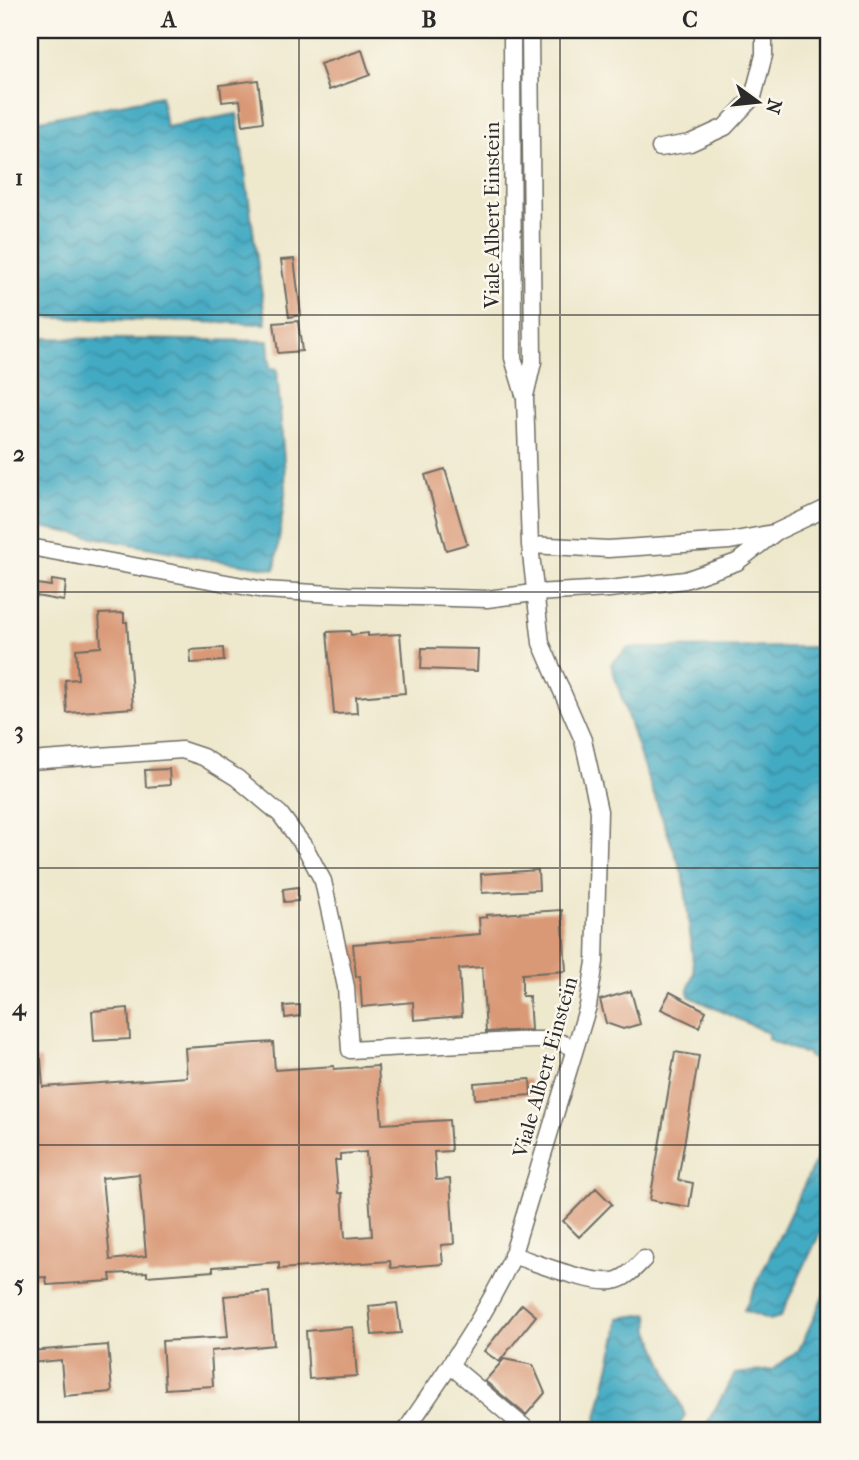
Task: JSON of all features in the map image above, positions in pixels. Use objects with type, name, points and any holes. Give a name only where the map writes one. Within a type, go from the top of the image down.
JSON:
[{"type":"street","name":"Viale Albert Einstein","points":[[512,30],[513,358],[525,398]]},
{"type":"street","name":"Viale Albert Einstein","points":[[406,1430],[497,1290],[512,1255],[588,1006],[595,962],[599,811],[583,740],[541,643],[530,545],[525,398],[533,362],[530,30]]},
{"type":"street","points":[[660,148],[690,143],[725,127],[753,97],[764,55],[764,30]]},
{"type":"street","points":[[513,128],[531,126]]},
{"type":"street","points":[[513,174],[532,175]]},
{"type":"street","points":[[30,547],[264,590],[487,599],[685,580],[737,562],[776,532],[829,507]]},
{"type":"street","points":[[530,545],[608,549],[730,541],[776,532]]},
{"type":"street","points":[[30,761],[182,750],[203,757],[237,778],[280,814],[306,849],[323,881],[346,987],[350,1050],[534,1040],[553,1040],[575,1048]]},
{"type":"street","points":[[512,1255],[586,1278],[616,1281],[644,1259]]},
{"type":"street","points":[[450,1364],[524,1427]]},
{"type":"water","points":[[161,96],[166,127],[237,114],[266,324],[30,317],[30,122]]},
{"type":"water","points":[[30,338],[268,341],[270,368],[277,369],[286,488],[275,569],[30,525]]},
{"type":"water","points":[[829,647],[829,1067],[809,1057],[807,1052],[802,1053],[768,1039],[768,1033],[689,996],[688,990],[694,972],[684,878],[643,765],[611,664],[628,648]]},
{"type":"water","points":[[829,1133],[829,1214],[780,1317],[770,1320],[744,1310]]},
{"type":"water","points":[[829,1284],[829,1430],[703,1430],[735,1374],[772,1370],[799,1350]]},
{"type":"water","points":[[649,1314],[650,1331],[685,1415],[677,1430],[594,1430],[619,1318]]},
{"type":"building","points":[[362,50],[370,75],[329,90],[320,64]]},
{"type":"building","points":[[258,80],[263,122],[243,125],[240,100],[222,102],[220,85]]},
{"type":"building","points":[[294,259],[301,315],[289,317],[281,260]]},
{"type":"building","points":[[298,321],[302,351],[278,353],[274,323]]},
{"type":"building","points":[[445,469],[467,544],[446,550],[425,475]]},
{"type":"building","points":[[52,580],[66,582],[64,601],[30,595],[30,583],[51,586]]},
{"type":"building","points":[[124,613],[124,622],[127,622],[133,708],[67,713],[65,680],[78,679],[76,649],[101,647],[99,614]]},
{"type":"building","points":[[350,631],[351,635],[400,634],[405,693],[356,697],[357,713],[334,714],[327,632]]},
{"type":"building","points":[[223,648],[224,661],[191,663],[190,650]]},
{"type":"building","points":[[422,648],[478,649],[477,671],[421,669]]},
{"type":"building","points":[[169,769],[170,785],[146,787],[145,770]]},
{"type":"building","points":[[538,870],[539,890],[482,893],[481,874]]},
{"type":"building","points":[[298,887],[298,901],[284,902],[283,889]]},
{"type":"building","points":[[562,910],[566,971],[522,974],[522,996],[529,996],[531,1030],[486,1032],[482,967],[459,969],[462,1016],[414,1020],[413,1002],[362,1007],[360,976],[356,977],[353,944],[480,934],[479,918],[487,917],[486,915]]},
{"type":"building","points":[[631,991],[640,1024],[623,1029],[606,1023],[600,1000]]},
{"type":"building","points":[[670,992],[706,1011],[699,1027],[661,1009]]},
{"type":"building","points":[[300,1005],[300,1016],[285,1018],[284,1006]]},
{"type":"building","points":[[128,1008],[130,1039],[94,1041],[92,1011]]},
{"type":"building","points":[[273,1042],[275,1070],[378,1066],[382,1124],[449,1120],[451,1151],[434,1152],[436,1180],[450,1179],[454,1244],[441,1245],[443,1264],[391,1268],[390,1261],[279,1269],[279,1262],[147,1276],[147,1272],[110,1274],[111,1281],[47,1285],[46,1277],[30,1278],[30,1060],[41,1059],[43,1087],[187,1077],[185,1048]],"holes":[[[366,1152],[372,1236],[345,1238],[342,1193],[338,1193],[335,1160],[340,1160],[340,1154]],[[139,1174],[146,1256],[110,1260],[102,1178]]]},
{"type":"building","points":[[675,1052],[699,1056],[678,1180],[693,1183],[689,1207],[650,1200]]},
{"type":"building","points":[[530,1079],[531,1095],[475,1099],[474,1083]]},
{"type":"building","points":[[596,1188],[612,1204],[579,1237],[563,1221]]},
{"type":"building","points":[[269,1292],[274,1345],[211,1351],[213,1386],[165,1389],[162,1341],[228,1337],[224,1296]]},
{"type":"building","points":[[397,1303],[401,1333],[372,1335],[369,1306]]},
{"type":"building","points":[[522,1304],[536,1316],[499,1362],[484,1351]]},
{"type":"building","points":[[353,1327],[357,1376],[309,1379],[306,1331]]},
{"type":"building","points":[[108,1345],[112,1392],[64,1396],[61,1360],[30,1363],[30,1351]]},
{"type":"building","points":[[504,1359],[533,1365],[545,1393],[526,1415],[485,1381]]}]
